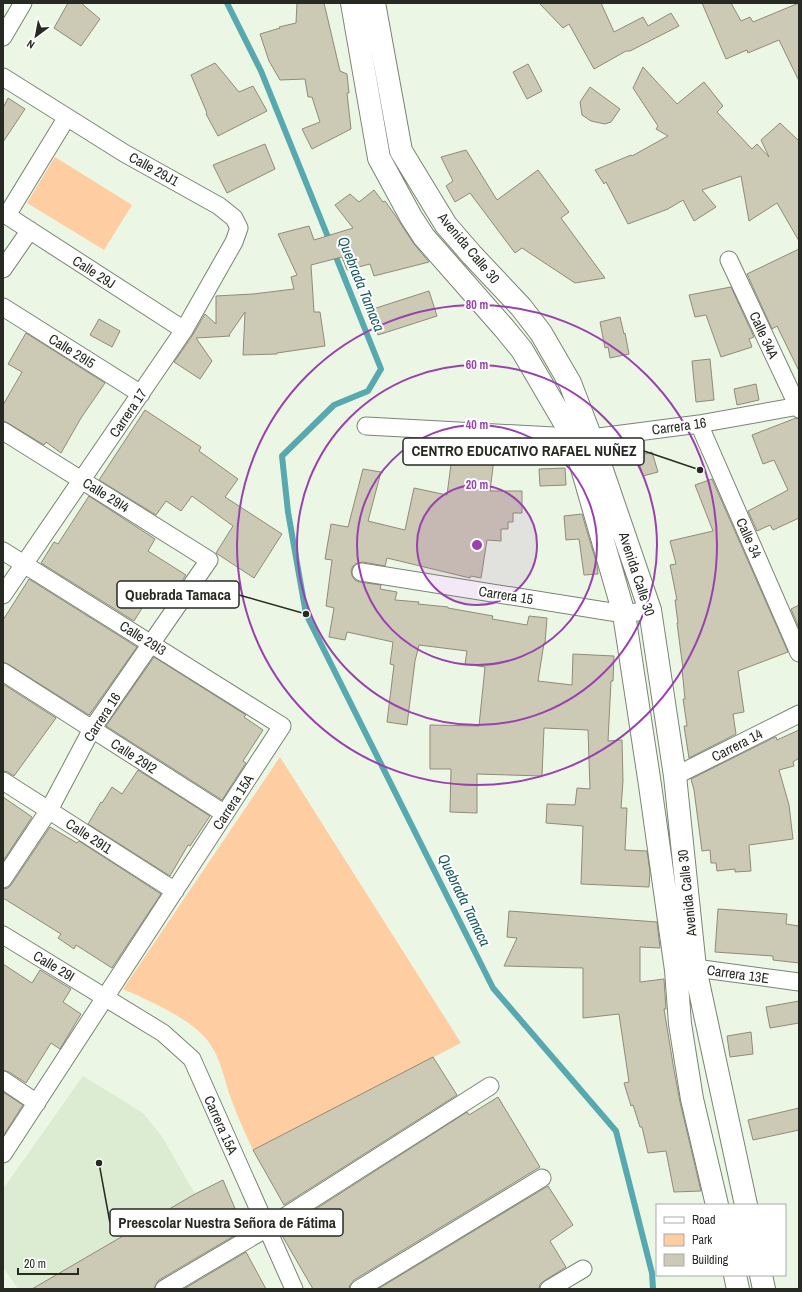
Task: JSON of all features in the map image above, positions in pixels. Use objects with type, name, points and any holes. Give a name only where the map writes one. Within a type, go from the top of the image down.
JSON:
[{"type":"main road","name":"Avenida Calle 30","points":[[352,3],[379,158],[411,217],[424,237],[522,350],[582,437],[650,610],[675,776],[685,969],[680,1024],[692,1099],[717,1204]]},
{"type":"main road","name":"Avenida Calle 30","points":[[374,3],[401,150],[446,225],[521,307],[541,334],[570,383],[624,614],[650,785],[685,969],[746,1204]]},
{"type":"main road","points":[[735,1276],[738,1289]]},
{"type":"main road","points":[[761,1276],[764,1289]]},
{"type":"street","points":[[3,37],[23,3]]},
{"type":"street","name":"Calle 29J1","points":[[3,77],[124,153],[219,206],[234,218],[238,224]]},
{"type":"street","points":[[5,214],[68,117]]},
{"type":"street","name":"Calle 29J","points":[[5,214],[184,330]]},
{"type":"street","name":"Carrera 17","points":[[3,595],[184,330],[234,242],[239,228],[238,224]]},
{"type":"street","points":[[3,270],[30,230]]},
{"type":"street","name":"Calle 34A","points":[[729,260],[798,407]]},
{"type":"street","name":"Calle 29I5","points":[[3,308],[141,394]]},
{"type":"street","name":"Carrera 16","points":[[366,426],[582,437],[699,424],[798,407]]},
{"type":"street","name":"Calle 34","points":[[699,424],[799,652]]},
{"type":"street","name":"Calle 29I4","points":[[3,431],[209,560]]},
{"type":"street","name":"Calle 29I3","points":[[3,551],[282,726]]},
{"type":"street","name":"Carrera 16","points":[[3,879],[49,810],[92,729],[209,560]]},
{"type":"street","name":"Carrera 15","points":[[361,572],[624,614],[650,610]]},
{"type":"street","name":"Calle 29I2","points":[[3,672],[225,814]]},
{"type":"street","name":"Carrera 14","points":[[675,776],[799,714]]},
{"type":"street","name":"Carrera 15A","points":[[3,1154],[282,726]]},
{"type":"street","name":"Calle 29I1","points":[[3,781],[175,891]]},
{"type":"street","name":"Calle 29I","points":[[3,935],[105,997]]},
{"type":"street","name":"Carrera 13E","points":[[685,969],[799,982]]},
{"type":"street","name":"Carrera 15A","points":[[105,997],[163,1033],[192,1059],[294,1289]]},
{"type":"street","points":[[3,1080],[37,1103]]},
{"type":"street","points":[[164,1289],[267,1228],[490,1086]]},
{"type":"street","points":[[359,1289],[542,1178]]},
{"type":"street","points":[[549,1289],[583,1269]]},
{"type":"shaded area","points":[[83,1076],[143,1113],[163,1138],[195,1194],[32,1289],[18,1289],[3,1267],[3,1189]]},
{"type":"green space","points":[[55,157],[132,205],[104,250],[27,203]]},
{"type":"green space","points":[[280,757],[461,1043],[253,1150],[234,1108],[216,1055],[203,1035],[183,1019],[171,1012],[123,989]]},
{"type":"building","points":[[68,3],[81,3],[100,19],[81,46],[54,28]]},
{"type":"building","points":[[297,3],[324,3],[340,71],[347,74],[349,93],[347,93],[351,129],[312,149],[302,129],[320,122],[312,97],[308,97],[305,79],[280,80],[269,61],[260,34],[296,23]]},
{"type":"building","points":[[539,3],[601,3],[614,32],[643,17],[648,26],[671,13],[679,26],[630,51],[626,51],[594,69],[569,24],[563,28]]},
{"type":"building","points":[[702,3],[731,3],[741,21],[750,17],[753,22],[799,3],[799,81],[779,40],[748,53],[747,50],[726,59]]},
{"type":"building","points":[[215,63],[239,92],[253,86],[267,111],[218,136],[206,114],[207,113],[191,75]]},
{"type":"building","points":[[528,64],[542,91],[527,99],[513,72]]},
{"type":"building","points":[[643,67],[677,104],[704,82],[723,106],[717,112],[752,149],[757,144],[769,157],[761,140],[780,123],[799,141],[799,241],[777,203],[749,221],[741,176],[702,190],[716,207],[694,221],[683,200],[668,209],[628,224],[606,182],[604,184],[595,170],[631,155],[632,156],[668,136],[656,129],[658,126],[633,88]]},
{"type":"building","points":[[590,87],[620,109],[611,122],[605,124],[591,121],[582,115],[580,102]]},
{"type":"building","points":[[8,98],[25,109],[3,142],[3,108]]},
{"type":"building","points":[[265,144],[275,169],[227,193],[213,165]]},
{"type":"building","points":[[466,150],[497,200],[538,170],[569,212],[561,218],[605,278],[575,283],[522,248],[515,253],[470,193],[455,202],[446,186],[453,181],[441,157]]},
{"type":"building","points":[[374,190],[383,202],[385,201],[414,244],[429,262],[374,276],[370,264],[347,270],[342,257],[311,265],[314,312],[320,312],[325,346],[277,354],[243,355],[245,312],[229,335],[230,336],[196,338],[212,361],[200,379],[174,362],[205,314],[216,324],[216,296],[253,294],[294,289],[291,277],[297,275],[278,234],[309,226],[314,240],[353,228],[335,205],[350,194],[359,202]]},
{"type":"building","points":[[799,249],[799,371],[777,326],[772,329],[747,274]]},
{"type":"building","points":[[731,287],[754,337],[749,339],[752,347],[721,357],[706,315],[695,317],[689,295]]},
{"type":"building","points":[[429,291],[437,316],[378,335],[370,310]]},
{"type":"building","points":[[620,317],[629,354],[610,358],[608,347],[605,348],[600,322]]},
{"type":"building","points":[[99,319],[120,331],[112,347],[90,335]]},
{"type":"building","points":[[26,333],[105,383],[81,418],[61,453],[46,442],[44,445],[3,421],[3,405],[22,372],[8,364]]},
{"type":"building","points":[[710,359],[714,400],[696,402],[692,361]]},
{"type":"building","points":[[756,384],[759,400],[737,405],[734,389]]},
{"type":"building","points":[[145,410],[201,447],[199,451],[238,479],[225,497],[282,534],[254,578],[216,553],[233,526],[192,496],[181,511],[166,501],[156,515],[99,480]]},
{"type":"building","points":[[796,418],[799,419],[799,518],[773,530],[770,525],[757,531],[748,511],[788,490],[774,460],[763,464],[752,435]]},
{"type":"building","points":[[454,441],[496,443],[490,491],[522,491],[522,513],[513,513],[513,522],[508,522],[508,529],[501,529],[501,541],[487,540],[481,578],[471,576],[470,578],[387,558],[385,566],[363,562],[357,563],[351,570],[352,576],[359,582],[381,585],[380,589],[397,592],[395,600],[448,607],[493,616],[492,619],[527,625],[529,616],[547,618],[545,643],[538,681],[572,685],[573,654],[614,656],[613,681],[611,681],[608,741],[622,740],[623,781],[621,808],[627,808],[625,850],[647,851],[650,872],[649,887],[581,884],[583,826],[546,823],[547,804],[575,805],[577,788],[590,789],[588,730],[544,728],[542,776],[477,774],[477,813],[450,812],[451,769],[430,769],[430,725],[479,726],[485,667],[465,664],[467,651],[419,645],[415,661],[407,725],[387,722],[394,665],[390,664],[393,642],[347,632],[345,640],[329,637],[334,608],[326,606],[332,560],[325,559],[331,524],[348,527],[363,469],[381,472],[368,521],[405,530],[414,488],[447,495]]},
{"type":"building","points":[[652,452],[658,472],[643,476],[637,456]]},
{"type":"building","points":[[565,468],[566,485],[540,486],[539,469]]},
{"type":"building","points":[[712,479],[788,652],[738,671],[744,712],[733,714],[736,734],[689,758],[684,726],[687,726],[683,699],[685,699],[683,669],[675,600],[677,600],[670,565],[676,564],[670,541],[713,531],[695,485]]},
{"type":"building","points":[[89,496],[155,539],[148,551],[186,575],[175,591],[159,581],[134,621],[41,563],[54,542],[58,544]]},
{"type":"building","points":[[582,514],[597,565],[598,574],[584,575],[579,539],[566,540],[564,516]]},
{"type":"building","points":[[29,579],[137,647],[89,715],[3,662],[3,620]]},
{"type":"building","points":[[799,605],[799,628],[791,609]]},
{"type":"building","points":[[154,657],[246,715],[244,717],[263,730],[243,761],[246,763],[222,800],[106,726]]},
{"type":"building","points":[[3,684],[56,718],[14,776],[3,771]]},
{"type":"building","points":[[799,730],[799,758],[793,762],[794,766],[779,770],[789,805],[793,839],[749,845],[751,871],[735,872],[735,869],[717,871],[716,863],[711,863],[710,850],[702,851],[694,790],[691,779],[775,737],[777,740]]},
{"type":"building","points":[[138,770],[210,816],[190,846],[188,845],[170,876],[88,824],[112,787],[122,794]]},
{"type":"building","points":[[3,797],[32,817],[3,861]]},
{"type":"building","points":[[50,827],[77,843],[79,841],[161,894],[112,968],[76,945],[74,949],[58,938],[61,934],[3,898],[3,889],[8,888],[11,885]]},
{"type":"building","points":[[718,909],[787,914],[786,924],[799,926],[799,963],[773,960],[773,956],[715,952]]},
{"type":"building","points":[[509,911],[657,922],[660,948],[640,947],[640,982],[664,979],[666,1009],[664,1009],[674,1070],[701,1191],[674,1192],[666,1151],[648,1153],[642,1127],[640,1127],[633,1105],[631,1106],[624,1083],[629,1082],[619,1014],[583,1018],[583,968],[504,966],[517,938],[507,937]]},
{"type":"building","points":[[3,964],[32,983],[40,970],[71,989],[63,1002],[81,1014],[60,1049],[51,1043],[26,1083],[9,1072],[3,1070]]},
{"type":"building","points":[[799,1001],[799,1023],[770,1028],[766,1007]]},
{"type":"building","points":[[751,1032],[753,1054],[730,1057],[727,1036]]},
{"type":"building","points":[[433,1057],[457,1095],[284,1205],[253,1150]]},
{"type":"building","points":[[3,1092],[23,1105],[3,1136]]},
{"type":"building","points":[[498,1097],[540,1167],[354,1280],[349,1289],[313,1289],[280,1232],[467,1112],[469,1115]]},
{"type":"building","points":[[799,1108],[799,1130],[753,1140],[748,1120]]},
{"type":"building","points":[[223,1180],[244,1230],[159,1280],[154,1289],[32,1289],[195,1194]]},
{"type":"building","points":[[548,1186],[573,1225],[550,1241],[566,1267],[540,1284],[539,1289],[378,1289]]},
{"type":"building","points":[[246,1252],[266,1289],[184,1289]]},
{"type":"waterway","name":"Quebrada Tamaca","points":[[227,3],[261,71],[330,242]]},
{"type":"waterway","name":"Quebrada Tamaca","points":[[334,252],[381,369],[368,391],[334,405],[282,456],[288,512],[306,614],[493,988],[616,1131],[652,1273],[653,1289]]},
{"type":"place","name":"CENTRO EDUCATIVO RAFAEL NUÑEZ","points":[[700,470]]},
{"type":"place","name":"Quebrada Tamaca","points":[[306,614]]},
{"type":"place","name":"Preescolar Nuestra Señora de Fátima","points":[[99,1163]]}]
